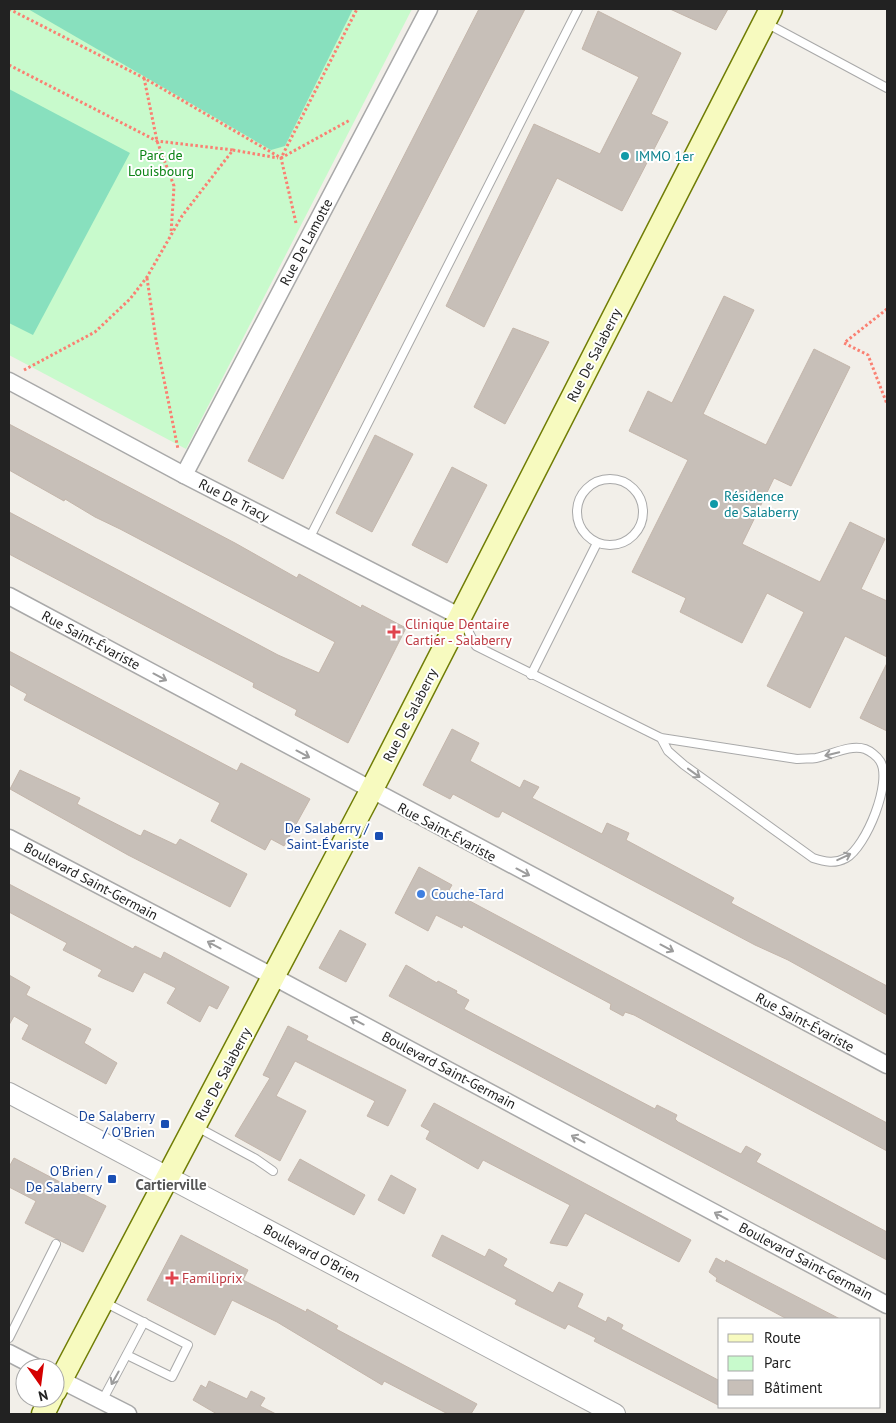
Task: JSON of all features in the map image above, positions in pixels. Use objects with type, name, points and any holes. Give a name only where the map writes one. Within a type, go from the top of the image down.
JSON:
[{"type":"main road","name":"Rue De Salaberry","points":[[65,1369],[371,791],[768,15]]},
{"type":"street","name":"Rue De Lamotte","points":[[184,475],[429,9]]},
{"type":"street","name":"Rue De Tracy","points":[[13,377],[184,475],[461,617]]},
{"type":"street","name":"Rue Saint-Évariste","points":[[9,596],[887,1065]]},
{"type":"street","name":"Boulevard Saint-Germain","points":[[9,838],[274,977],[887,1305]]},
{"type":"street","name":"Boulevard O'Brien","points":[[9,1093],[615,1414]]},
{"type":"street","points":[[65,1389],[102,1400],[128,1414]]},
{"type":"lane","points":[[309,539],[578,9]]},
{"type":"lane","points":[[768,15],[887,88]]},
{"type":"lane","points":[[614,478],[634,488],[640,497],[643,509],[642,520],[638,530],[630,539],[620,544],[608,546],[597,543],[588,537],[579,524],[576,508],[579,498],[593,482],[614,478]]},
{"type":"lane","points":[[531,675],[597,543]]},
{"type":"lane","points":[[461,617],[476,646],[661,738],[797,759],[815,758],[850,749],[863,749],[880,762],[883,774],[873,820],[854,852],[845,858],[827,863],[813,858],[684,766],[668,751],[661,738]]},
{"type":"lane","points":[[195,1126],[256,1159],[273,1171]]},
{"type":"lane","points":[[9,1338],[56,1244]]},
{"type":"lane","points":[[102,1301],[188,1345],[172,1377],[127,1355]]},
{"type":"lane","points":[[102,1400],[144,1322]]},
{"type":"path","points":[[303,249],[281,158],[356,9]]},
{"type":"path","points":[[9,10],[144,78],[281,158]]},
{"type":"path","points":[[9,65],[157,141],[281,158],[379,104]]},
{"type":"path","points":[[144,78],[157,141],[174,186],[171,235]]},
{"type":"path","points":[[13,377],[95,332],[130,299],[147,277],[171,235],[206,183],[233,150]]},
{"type":"path","points":[[147,277],[157,348],[184,475]]},
{"type":"path","points":[[887,309],[844,343],[868,355],[887,404]]},
{"type":"green space","name":"Parc de Louisbourg","points":[[9,9],[412,9],[186,449],[9,355]]},
{"type":"green space","points":[[28,9],[353,9],[285,146],[271,150]]},
{"type":"green space","points":[[9,89],[130,153],[33,335],[9,323]]},
{"type":"building","points":[[479,9],[525,9],[283,479],[248,461]]},
{"type":"building","points":[[670,9],[728,9],[716,30]]},
{"type":"building","points":[[598,11],[681,53],[651,114],[668,122],[622,211],[557,178],[484,327],[446,306],[534,124],[600,154],[639,77],[582,49]]},
{"type":"building","name":"Résidence de Salaberry","points":[[724,296],[754,310],[703,414],[766,445],[814,349],[850,367],[791,486],[774,478],[742,544],[820,582],[850,522],[885,539],[861,589],[887,601],[887,657],[845,636],[810,708],[767,686],[804,612],[767,593],[742,643],[680,612],[686,598],[632,572],[688,460],[629,431],[648,391],[672,403]]},
{"type":"building","points":[[513,328],[549,342],[505,424],[474,407]]},
{"type":"building","points":[[9,424],[235,543],[297,578],[299,574],[361,608],[362,605],[406,628],[348,743],[295,715],[297,710],[253,687],[254,683],[9,554],[9,512],[278,655],[319,673],[335,642],[95,517],[65,499],[64,501],[9,470]]},
{"type":"building","points":[[375,435],[413,454],[372,532],[336,513]]},
{"type":"building","points":[[452,467],[487,485],[447,563],[412,545]]},
{"type":"building","points":[[9,651],[237,771],[241,763],[310,799],[284,846],[271,839],[265,850],[211,821],[220,803],[24,700],[27,694],[9,684]]},
{"type":"building","points":[[887,663],[887,731],[860,718]]},
{"type":"building","points":[[452,729],[479,743],[470,761],[520,788],[524,780],[539,787],[532,798],[602,834],[607,823],[629,833],[626,840],[734,898],[731,903],[887,986],[887,1015],[788,960],[755,945],[502,811],[499,817],[496,817],[453,794],[450,799],[423,785]]},
{"type":"building","points":[[20,770],[80,798],[77,804],[138,835],[141,836],[144,830],[176,845],[180,839],[247,874],[230,907],[128,855],[10,789]]},
{"type":"building","points":[[419,867],[452,885],[449,890],[887,1123],[887,1151],[634,1015],[625,1012],[623,1016],[610,1009],[611,1004],[463,925],[462,928],[436,915],[428,931],[395,913]]},
{"type":"building","points":[[9,884],[133,949],[135,946],[161,959],[164,952],[229,987],[217,1009],[209,1005],[200,1022],[167,1003],[176,988],[144,972],[133,992],[98,976],[102,970],[63,950],[67,943],[9,912]]},
{"type":"building","points":[[340,930],[366,944],[346,982],[319,968]]},
{"type":"building","points":[[406,965],[437,983],[438,981],[457,991],[456,993],[469,1000],[464,1009],[655,1109],[657,1105],[677,1115],[675,1119],[678,1122],[741,1154],[746,1146],[761,1154],[756,1162],[887,1232],[887,1260],[389,996]]},
{"type":"building","points":[[9,975],[30,987],[26,995],[91,1029],[84,1043],[117,1063],[106,1084],[22,1039],[29,1025],[14,1016],[9,1025]]},
{"type":"building","points":[[288,1026],[308,1036],[306,1040],[406,1090],[388,1126],[367,1116],[375,1101],[295,1061],[276,1096],[306,1111],[280,1161],[235,1136],[270,1078],[263,1075]]},
{"type":"building","points":[[434,1103],[691,1240],[679,1262],[585,1213],[567,1246],[550,1243],[570,1205],[483,1160],[478,1169],[426,1139],[430,1131],[421,1126]]},
{"type":"building","points":[[14,1158],[106,1206],[83,1252],[25,1223],[36,1201],[9,1187],[9,1167]]},
{"type":"building","points":[[300,1159],[365,1195],[354,1215],[288,1180]]},
{"type":"building","points":[[391,1175],[416,1189],[404,1214],[378,1200]]},
{"type":"building","points":[[181,1235],[248,1270],[243,1280],[306,1312],[307,1309],[338,1326],[336,1329],[477,1404],[471,1414],[448,1414],[384,1381],[382,1385],[277,1322],[232,1300],[215,1335],[147,1300]]},
{"type":"building","points":[[442,1235],[485,1257],[489,1249],[507,1259],[503,1266],[553,1293],[559,1282],[583,1294],[577,1307],[606,1322],[608,1317],[623,1325],[621,1329],[718,1380],[718,1405],[594,1341],[596,1338],[568,1324],[565,1329],[515,1304],[517,1300],[432,1256]]},
{"type":"building","points":[[716,1258],[725,1263],[726,1260],[838,1318],[785,1318],[716,1281],[717,1278],[709,1272]]},
{"type":"building","points":[[209,1381],[247,1399],[251,1391],[265,1398],[260,1406],[276,1414],[217,1414],[193,1400],[201,1385],[206,1388]]},
{"type":"place","name":"IMMO 1er","points":[[625,156]]},
{"type":"place","name":"Résidence de Salaberry","points":[[714,504]]},
{"type":"place","name":"Clinique Dentaire Cartier - Salaberry","points":[[394,632]]},
{"type":"place","name":"De Salaberry / Saint-Évariste","points":[[379,836]]},
{"type":"place","name":"Couche-Tard","points":[[421,894]]},
{"type":"place","name":"De Salaberry / O'Brien","points":[[165,1124]]},
{"type":"place","name":"O'Brien / De Salaberry","points":[[112,1179]]},
{"type":"place","name":"Familiprix","points":[[172,1278]]},
{"type":"district","name":"Cartierville","points":[[171,1184]]}]
